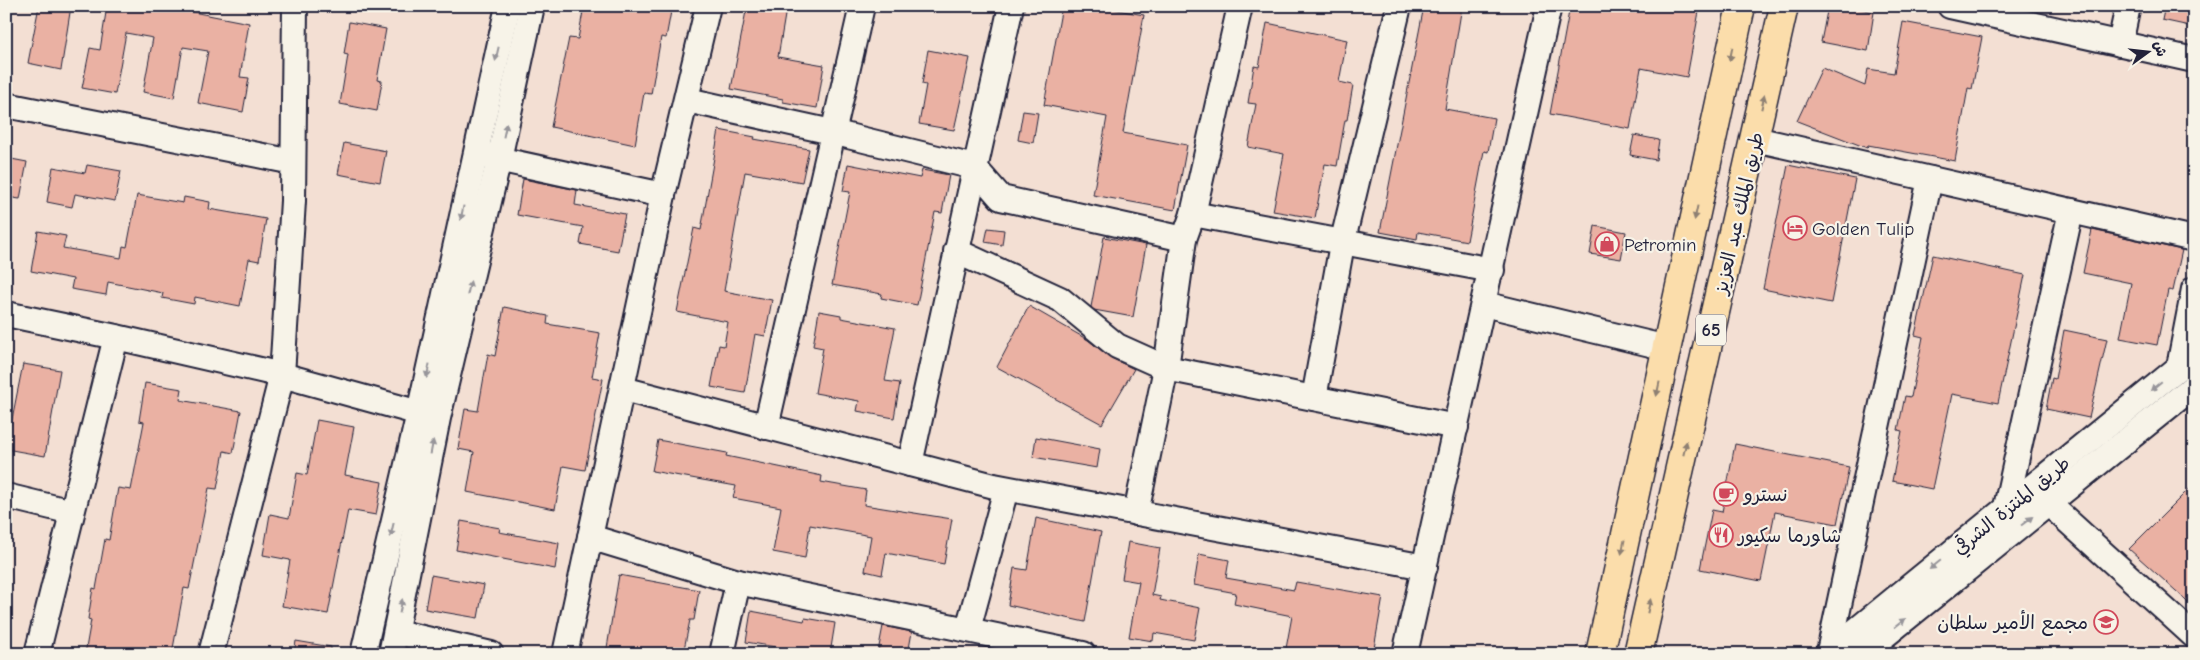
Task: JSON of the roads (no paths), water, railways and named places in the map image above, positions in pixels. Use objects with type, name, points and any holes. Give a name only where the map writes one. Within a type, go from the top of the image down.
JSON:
[{"type":"highway","name":"65","points":[[1600,654],[1741,6]]},
{"type":"highway","name":"طريق الملك عبد العزيز","points":[[1638,654],[1784,6]]},
{"type":"street","points":[[211,654],[282,375],[293,162],[295,6]]},
{"type":"street","points":[[491,654],[393,643],[429,415],[475,155],[508,6]]},
{"type":"street","points":[[363,654],[499,159],[532,6]]},
{"type":"street","points":[[565,654],[664,195],[708,6]]},
{"type":"street","points":[[766,427],[862,6]]},
{"type":"street","points":[[910,464],[1011,6]]},
{"type":"street","points":[[1314,398],[1342,244],[1399,6]]},
{"type":"street","points":[[1405,654],[1492,270],[1549,6]]},
{"type":"street","points":[[2120,44],[2128,6]]},
{"type":"street","points":[[1136,513],[1166,368],[1184,239],[1193,214],[1239,7]]},
{"type":"street","points":[[1965,8],[2194,60]]},
{"type":"street","points":[[687,100],[832,132],[974,168],[1000,198],[1184,239]]},
{"type":"street","points":[[6,105],[293,162]]},
{"type":"street","points":[[1755,139],[2194,239]]},
{"type":"street","points":[[475,155],[664,195]]},
{"type":"street","points":[[1828,653],[1930,179]]},
{"type":"street","points":[[2006,507],[2071,211]]},
{"type":"street","points":[[1193,214],[1342,244],[1492,270]]},
{"type":"street","points":[[956,250],[1060,299],[1117,346],[1166,368],[1456,427]]},
{"type":"street","points":[[2186,361],[2194,289]]},
{"type":"street","points":[[1484,304],[1667,348]]},
{"type":"street","points":[[6,314],[282,375],[429,415]]},
{"type":"street","points":[[37,654],[116,337]]},
{"type":"street","name":"طريق المنتزة الشرقي","points":[[1828,653],[2006,507],[2040,497],[2186,361]]},
{"type":"street","points":[[1862,654],[2040,497],[2194,386]]},
{"type":"street","points":[[623,389],[1006,489],[1424,567]]},
{"type":"street","points":[[968,629],[1006,489]]},
{"type":"street","points":[[6,496],[72,512]]},
{"type":"street","points":[[2040,497],[2194,636]]},
{"type":"street","points":[[590,537],[738,582],[1083,654]]},
{"type":"street","points":[[722,654],[738,582]]},
{"type":"place","name":"Golden Tulip","points":[[1795,228]]},
{"type":"place","name":"Petromin","points":[[1607,244]]},
{"type":"place","name":"نسترو","points":[[1726,494]]},
{"type":"place","name":"شاورما سكيور","points":[[1721,535]]},
{"type":"place","name":"مجمع الأمير سلطان","points":[[2106,622]]}]
